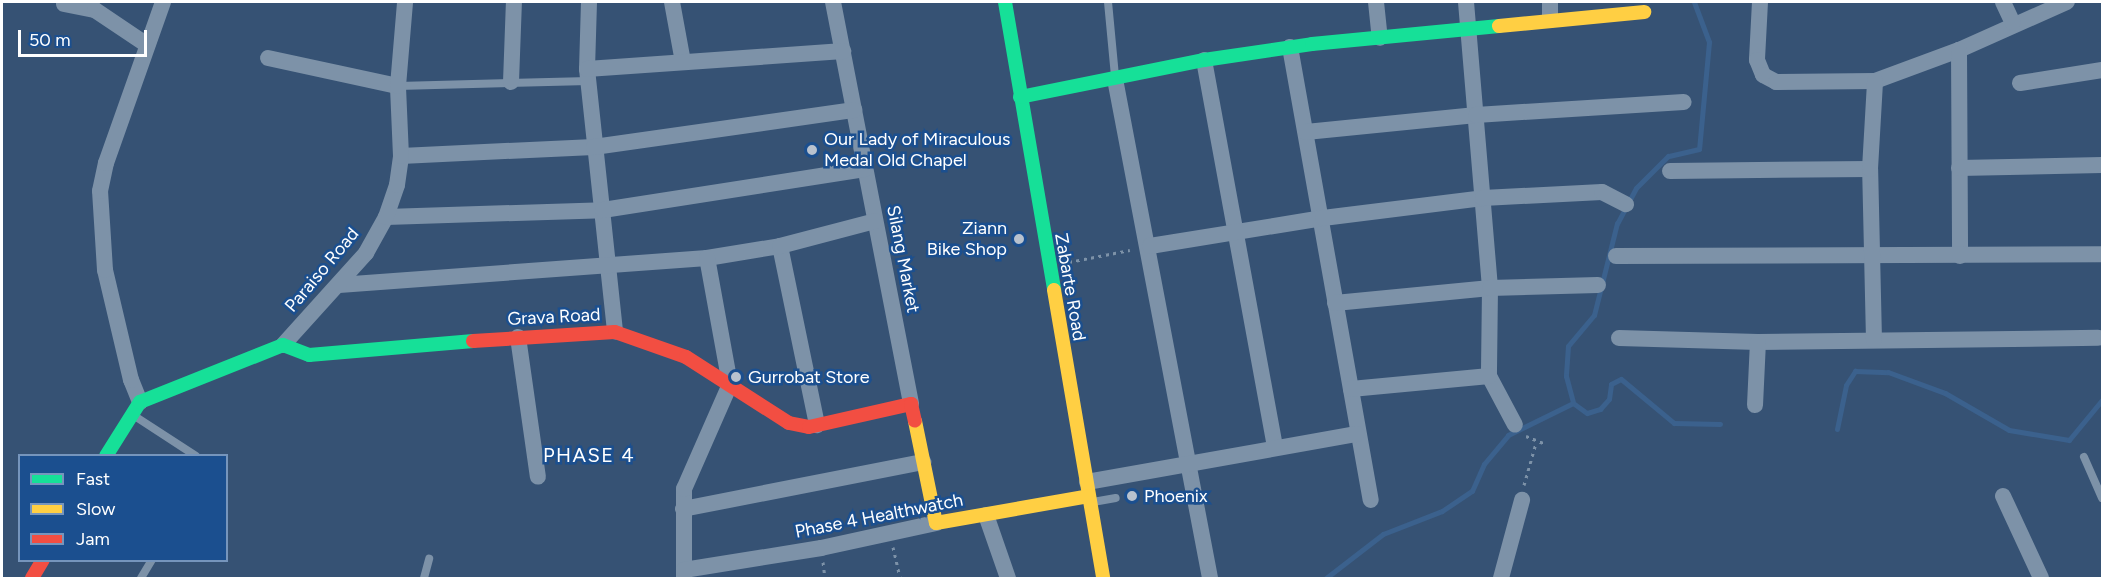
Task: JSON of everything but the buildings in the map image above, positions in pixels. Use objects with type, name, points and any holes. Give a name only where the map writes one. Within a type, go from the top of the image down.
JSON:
[{"type":"street","points":[[107,454],[136,408],[118,328],[99,216],[106,163],[163,2]]},
{"type":"street","name":"Paraiso Road","points":[[136,408],[283,345],[366,253],[386,217],[401,156],[398,86],[405,2]]},
{"type":"street","points":[[511,82],[513,2]]},
{"type":"street","points":[[589,2],[588,75],[615,332]]},
{"type":"street","points":[[672,2],[683,62]]},
{"type":"street","name":"Silang Market","points":[[833,2],[936,523]]},
{"type":"street","name":"Zabarte Road","points":[[1005,2],[1048,266],[1103,579]]},
{"type":"street","points":[[1376,2],[1380,38]]},
{"type":"street","points":[[1466,2],[1490,288],[1489,376],[1518,429]]},
{"type":"street","points":[[1550,2],[1550,20]]},
{"type":"street","points":[[1760,2],[1757,60],[1763,75],[1776,82],[1875,81],[1959,50],[2013,23],[2067,2]]},
{"type":"street","points":[[2003,2],[2013,23]]},
{"type":"street","points":[[64,4],[96,6],[147,45]]},
{"type":"street","points":[[1020,97],[1204,60],[1290,47],[1644,12]]},
{"type":"street","points":[[1290,47],[1323,218],[1357,434],[1371,500]]},
{"type":"street","points":[[1959,50],[1960,256]]},
{"type":"street","points":[[588,75],[683,62],[843,51]]},
{"type":"street","points":[[268,58],[398,86]]},
{"type":"street","points":[[1204,60],[1275,446]]},
{"type":"street","points":[[2020,83],[2103,70]]},
{"type":"street","points":[[1115,79],[1150,246],[1210,579]]},
{"type":"street","points":[[1874,340],[1874,255],[1870,169],[1875,81]]},
{"type":"street","points":[[1306,132],[1476,115],[1684,102]]},
{"type":"street","points":[[401,156],[594,147],[854,110]]},
{"type":"street","points":[[1959,168],[2103,165]]},
{"type":"street","points":[[386,217],[603,210],[865,169]]},
{"type":"street","points":[[1670,171],[1870,169]]},
{"type":"street","points":[[1150,246],[1323,218],[1483,198],[1602,192],[1626,204]]},
{"type":"street","points":[[339,285],[707,258],[780,246],[875,221]]},
{"type":"street","points":[[780,246],[818,425]]},
{"type":"street","points":[[1617,256],[2101,254]]},
{"type":"street","points":[[684,574],[683,509],[687,481],[730,384],[707,258]]},
{"type":"street","points":[[1335,303],[1490,288],[1598,285]]},
{"type":"street","name":"Grava Road","points":[[283,345],[309,354],[518,337],[615,332],[662,346],[730,384],[789,423],[818,425],[911,404]]},
{"type":"street","points":[[518,337],[538,477]]},
{"type":"street","points":[[1619,338],[1758,342],[2098,338]]},
{"type":"street","points":[[1755,405],[1758,342]]},
{"type":"street","points":[[1351,389],[1489,376]]},
{"type":"street","points":[[1088,494],[1189,461],[1357,434]]},
{"type":"street","points":[[683,509],[923,462]]},
{"type":"street","name":"Phase 4 Healthwatch","points":[[684,574],[1088,494]]},
{"type":"street","points":[[2003,496],[2041,578]]},
{"type":"street","points":[[1501,579],[1522,500]]},
{"type":"street","points":[[986,514],[1008,579]]},
{"type":"street","points":[[32,579],[42,562]]},
{"type":"lane","points":[[1108,2],[1115,79]]},
{"type":"lane","points":[[398,86],[511,82],[588,75]]},
{"type":"lane","points":[[136,408],[194,454]]},
{"type":"lane","points":[[2084,457],[2103,498]]},
{"type":"lane","points":[[1088,494],[1116,498]]},
{"type":"lane","points":[[424,579],[429,559]]},
{"type":"lane","points":[[141,579],[151,562]]},
{"type":"path","points":[[1048,266],[1150,246]]},
{"type":"path","points":[[1518,429],[1536,443],[1546,444]]},
{"type":"path","points":[[1522,500],[1536,443]]},
{"type":"path","points":[[890,534],[900,579]]},
{"type":"waterway","points":[[1694,2],[1709,42],[1699,149],[1668,156],[1636,188],[1617,223],[1594,315],[1568,346],[1566,376],[1573,403],[1587,413],[1600,409],[1609,399],[1611,384],[1621,379],[1674,423],[1720,424]]},
{"type":"waterway","points":[[1837,429],[1846,385],[1855,371],[1888,372],[1945,393],[2009,430],[2069,440],[2102,400]]},
{"type":"waterway","points":[[1326,578],[1383,534],[1442,511],[1472,491],[1484,464],[1508,435],[1573,403]]},
{"type":"traffic: fast","points":[[1005,2],[1054,290]]},
{"type":"traffic: fast","points":[[1020,97],[1204,60],[1312,44],[1499,26]]},
{"type":"traffic: fast","points":[[107,454],[140,402],[283,345],[309,355],[473,341]]},
{"type":"traffic: slow","points":[[1499,26],[1644,12]]},
{"type":"traffic: slow","points":[[1054,290],[1103,578]]},
{"type":"traffic: slow","points":[[915,421],[936,523],[1089,496]]},
{"type":"traffic: jam","points":[[473,341],[615,332],[686,357],[789,423],[809,427],[911,404],[915,421]]},
{"type":"traffic: jam","points":[[32,578],[42,562]]},
{"type":"place","name":"Our Lady of Miraculous Medal Old Chapel","points":[[812,150]]},
{"type":"place","name":"Ziann Bike Shop","points":[[1019,239]]},
{"type":"place","name":"Gurrobat Store","points":[[736,377]]},
{"type":"place","name":"Phoenix","points":[[1132,496]]},
{"type":"district","name":"PHASE 4","points":[[589,455]]}]
